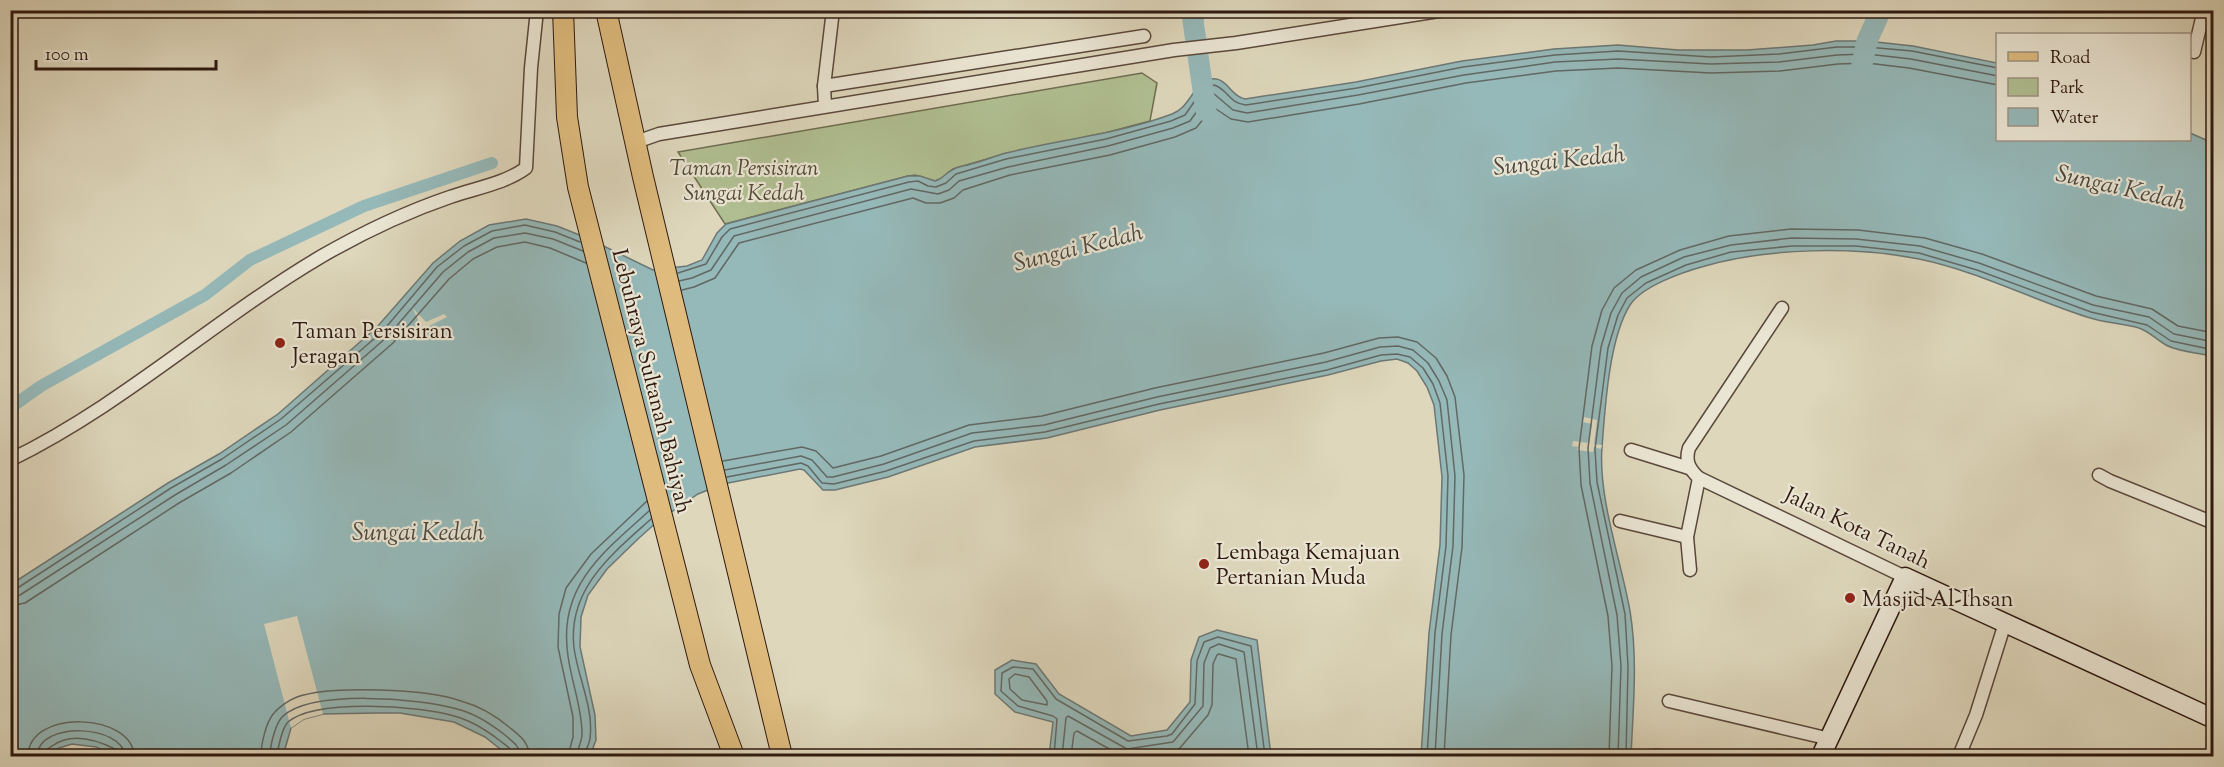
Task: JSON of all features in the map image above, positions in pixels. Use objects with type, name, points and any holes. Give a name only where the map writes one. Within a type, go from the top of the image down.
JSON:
[{"type":"main road","name":"Lebuhraya Sultanah Bahiyah","points":[[563,10],[567,117],[578,187],[700,665],[734,756]]},
{"type":"main road","name":"Lebuhraya Sultanah Bahiyah","points":[[606,10],[643,177],[782,756]]},
{"type":"street","points":[[10,460],[130,389],[322,256],[384,224],[448,197],[515,176],[526,168],[531,68],[537,10]]},
{"type":"street","points":[[825,106],[824,86],[833,10]]},
{"type":"street","points":[[636,142],[659,134],[825,106],[1174,50],[1236,43],[1445,10]]},
{"type":"street","points":[[2194,52],[2204,10]]},
{"type":"street","points":[[824,86],[1144,36]]},
{"type":"street","points":[[1689,468],[1687,461],[1689,447],[1782,308]]},
{"type":"street","points":[[1631,450],[1689,468]]},
{"type":"street","name":"Jalan Kota Tanah","points":[[1689,468],[1699,478],[1905,577],[2214,719]]},
{"type":"street","points":[[2099,475],[2214,523]]},
{"type":"street","points":[[1690,570],[1687,537],[1699,478]]},
{"type":"street","points":[[1620,521],[1687,537]]},
{"type":"street","points":[[1821,756],[1905,577]]},
{"type":"street","points":[[1959,756],[1976,715],[2005,623]]},
{"type":"street","points":[[1670,701],[1830,739]]},
{"type":"green space","name":"Taman Persisiran Sungai Kedah","points":[[1142,73],[1157,83],[1150,121],[1004,154],[953,169],[935,181],[915,175],[908,176],[725,224],[678,152]]},
{"type":"water","name":"Sungai Kedah","points":[[1836,41],[1867,41],[1913,46],[1996,63],[1996,141],[2191,141],[2191,133],[2213,143],[2213,356],[2171,347],[2139,328],[2087,317],[1941,264],[1894,255],[1811,251],[1756,255],[1696,269],[1675,276],[1644,292],[1630,305],[1617,336],[1609,374],[1602,447],[1603,487],[1630,611],[1634,647],[1631,756],[1421,756],[1429,633],[1440,545],[1442,477],[1434,405],[1417,371],[1408,363],[1397,359],[1160,410],[1047,438],[975,447],[888,477],[835,490],[823,490],[804,470],[800,469],[723,484],[698,494],[658,521],[639,538],[607,569],[588,595],[581,617],[580,647],[595,715],[596,740],[590,756],[509,756],[485,737],[454,722],[400,713],[377,713],[323,714],[304,719],[291,728],[283,756],[117,756],[96,747],[72,744],[59,748],[47,756],[11,756],[10,585],[168,483],[219,454],[278,414],[377,327],[433,263],[460,241],[489,225],[526,219],[557,226],[587,238],[653,270],[687,266],[702,260],[717,233],[726,224],[908,176],[920,176],[935,181],[956,168],[1006,153],[1152,121],[1178,111],[1200,85],[1212,79],[1222,81],[1236,95],[1245,99],[1356,82],[1462,61],[1554,49],[1618,45],[1678,50],[1747,50]]},
{"type":"water","points":[[1217,630],[1257,640],[1271,756],[1049,756],[1053,722],[1015,712],[995,694],[995,670],[1012,660],[1036,664],[1059,694],[1131,736],[1167,730],[1190,702],[1191,660],[1199,637]]},
{"type":"pier","points":[[402,297],[426,322],[444,314],[447,317],[409,339],[406,336],[420,324],[413,309]]},
{"type":"pier","points":[[1584,417],[1597,420],[1594,444],[1602,445],[1601,449],[1594,447],[1593,452],[1577,450],[1578,447],[1572,446],[1573,441],[1589,443],[1592,424],[1583,422]]},
{"type":"pier","points":[[297,616],[323,714],[304,719],[291,728],[264,624]]},
{"type":"waterway","points":[[1195,10],[1193,21],[1206,111]]},
{"type":"waterway","points":[[1861,69],[1867,41],[1881,10]]},
{"type":"waterway","points":[[10,408],[41,386],[205,295],[250,260],[364,206],[492,163]]},
{"type":"place","name":"Taman Persisiran Jeragan","points":[[280,343]]},
{"type":"place","name":"Lembaga Kemajuan Pertanian Muda","points":[[1204,564]]},
{"type":"place","name":"Masjid Al-Ihsan","points":[[1850,598]]}]
